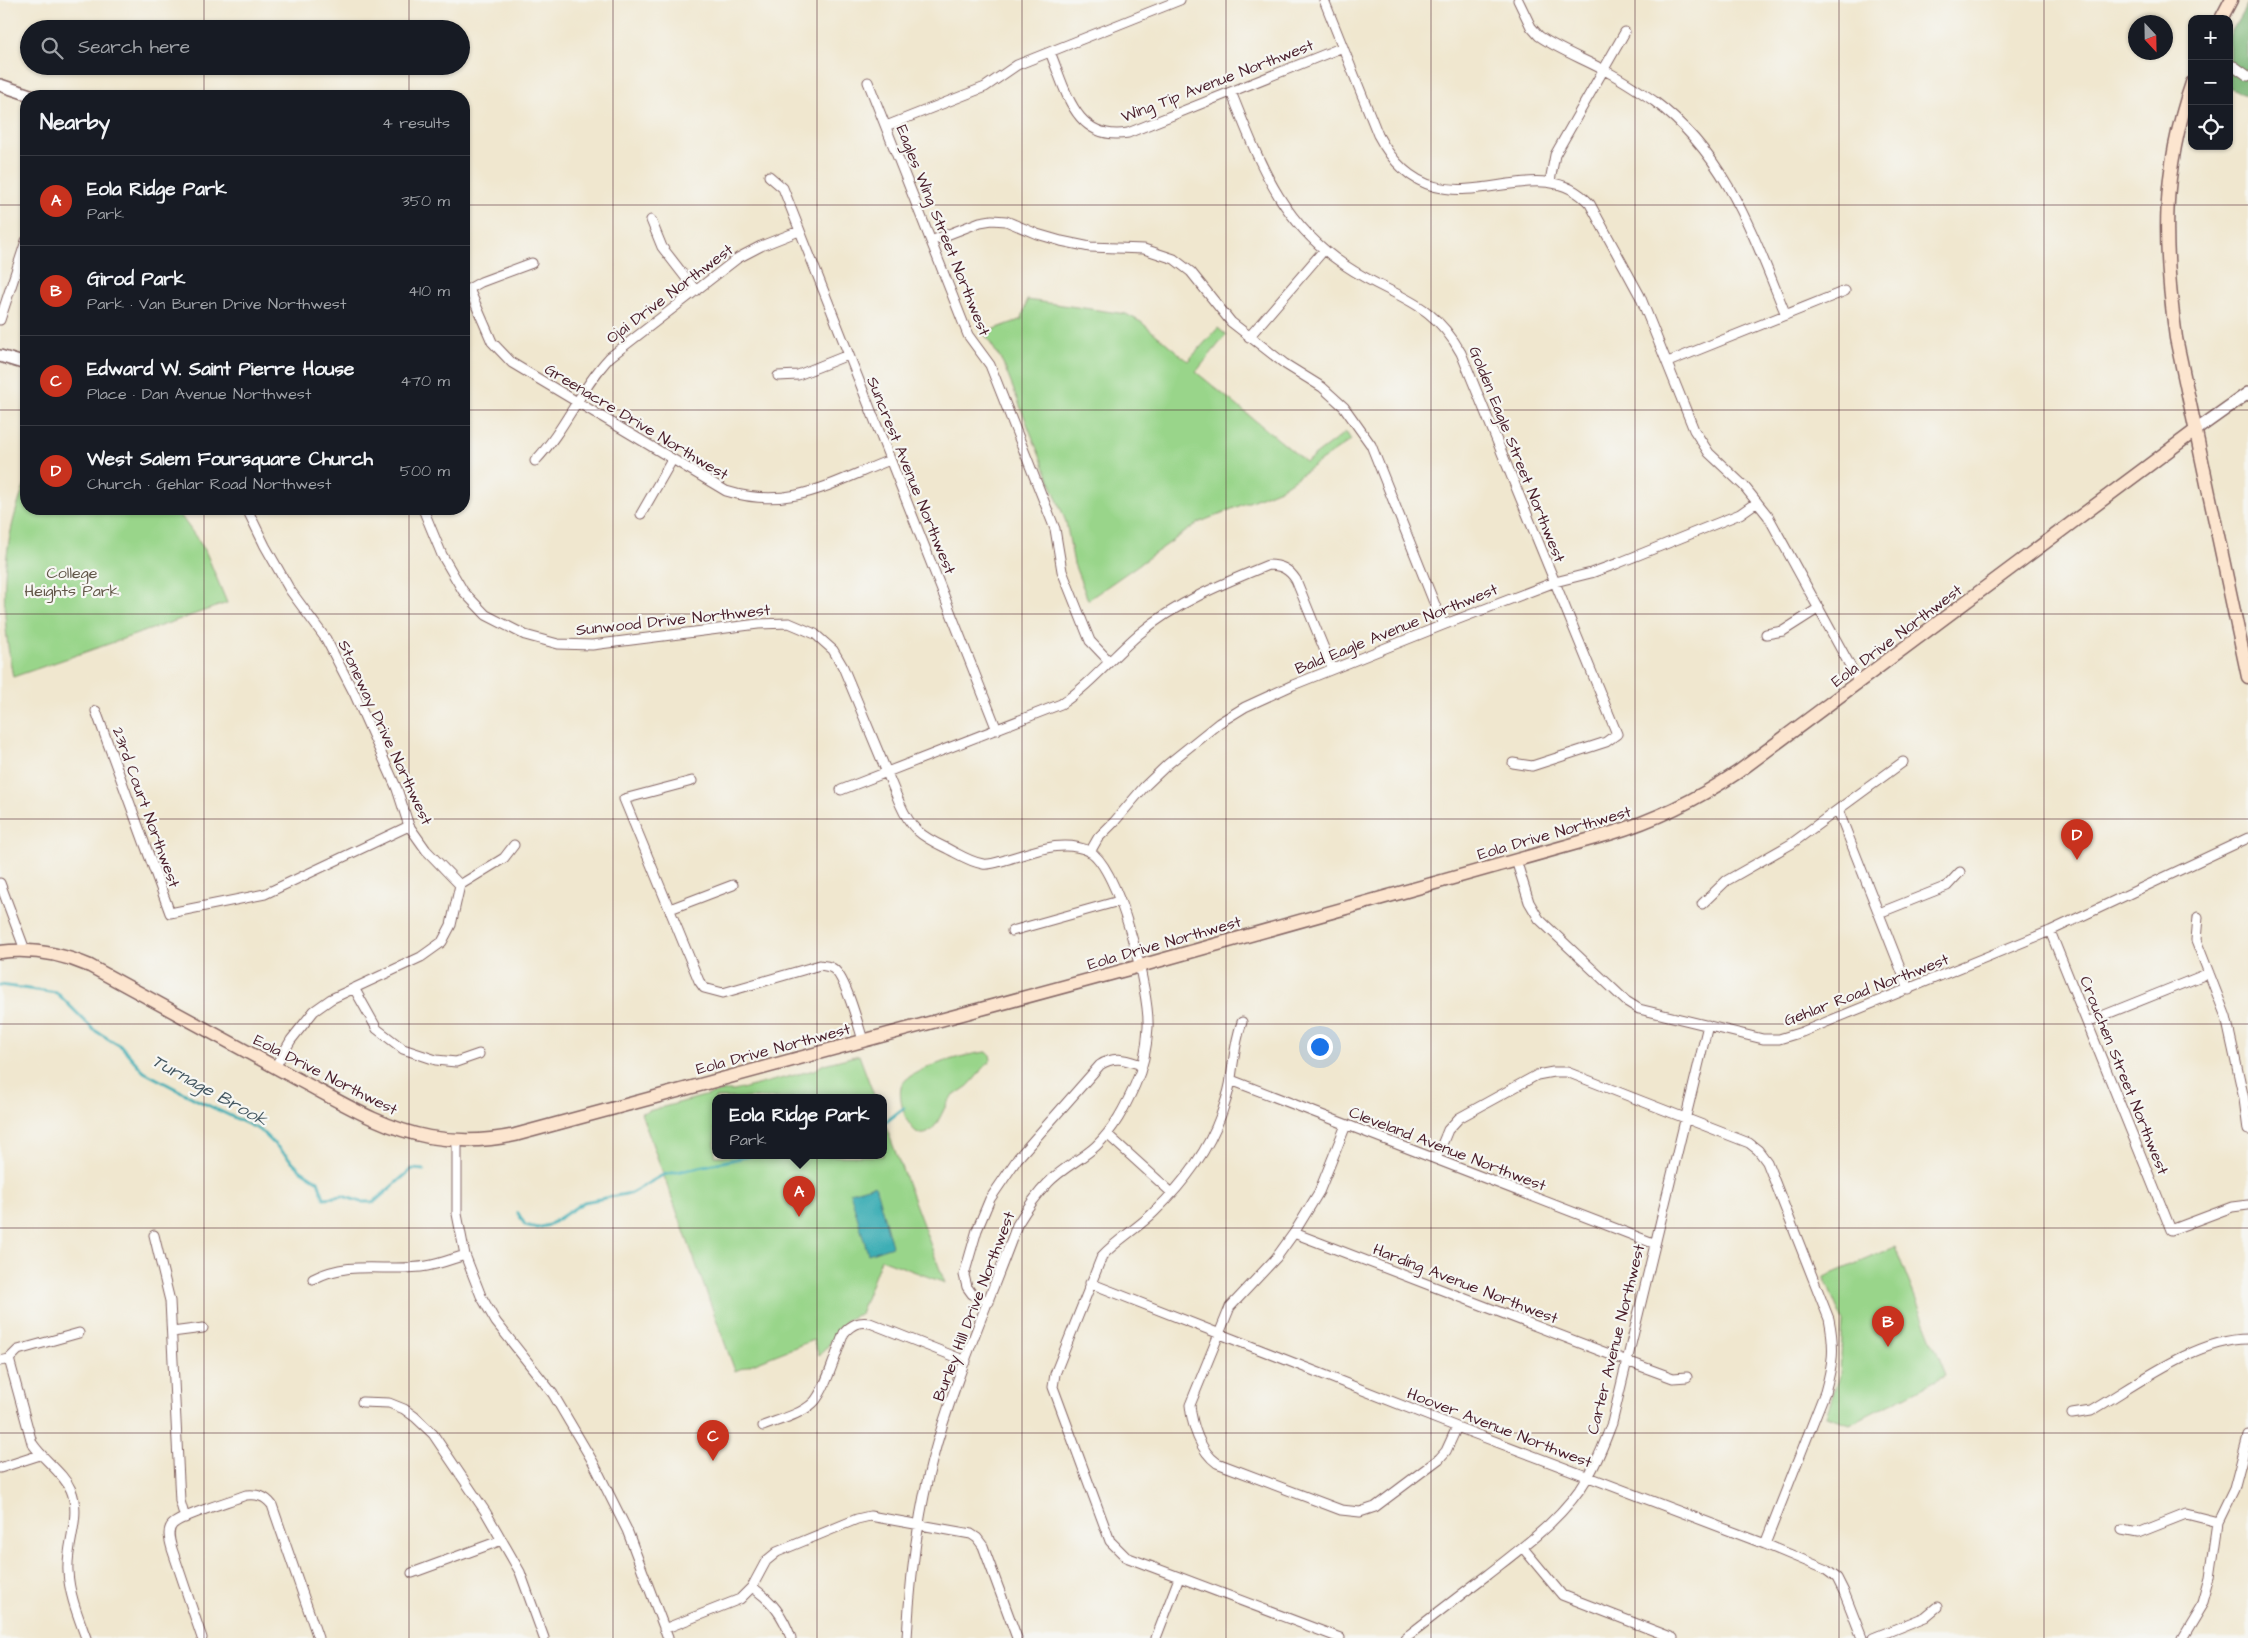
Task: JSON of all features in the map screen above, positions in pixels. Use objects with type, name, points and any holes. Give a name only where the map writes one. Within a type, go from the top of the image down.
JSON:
[{"type":"main road","points":[[2223,15],[2231,0]]},
{"type":"main road","points":[[2188,95],[2172,151],[2168,195],[2166,236],[2170,295],[2176,338],[2248,677]]},
{"type":"main road","name":"Eola Drive Northwest","points":[[0,952],[25,950],[61,955],[90,966],[276,1067],[390,1126],[428,1137],[457,1140],[493,1139],[527,1132],[1140,966],[1626,829],[1667,813],[1693,800],[1738,772],[2196,430]]},
{"type":"street","points":[[886,126],[985,87],[1017,65],[1180,0]]},
{"type":"street","points":[[1324,0],[1382,142],[1386,150],[1408,174],[1422,182],[1439,188],[1462,189],[1550,181],[1567,186],[1580,193],[1590,204],[1640,296],[1694,430],[1710,453],[1744,486],[1768,516],[1859,682]]},
{"type":"street","points":[[1518,0],[1531,27],[1539,36],[1549,43],[1604,70],[1661,107],[1681,125],[1714,162],[1743,212],[1786,315]]},
{"type":"street","points":[[1550,181],[1555,156],[1625,32]]},
{"type":"street","name":"Wing Tip Avenue Northwest","points":[[1050,52],[1074,111],[1084,123],[1113,136],[1128,133],[1343,47]]},
{"type":"street","points":[[2234,66],[2248,76]]},
{"type":"street","name":"Eagles Wing Street Northwest","points":[[868,82],[968,335],[990,365],[1030,465],[1055,529],[1062,571],[1090,642],[1109,661]]},
{"type":"street","points":[[0,85],[20,92]]},
{"type":"street","name":"Golden Eagle Street Northwest","points":[[1231,92],[1264,174],[1277,197],[1297,223],[1324,250],[1346,266],[1422,307],[1443,325],[1462,353],[1617,734],[1606,742],[1532,766],[1513,763]]},
{"type":"street","name":"Suncrest Avenue Northwest","points":[[768,176],[782,188],[997,730]]},
{"type":"street","points":[[651,220],[662,247],[696,291]]},
{"type":"street","points":[[931,241],[980,222],[992,220],[1006,221],[1037,234],[1090,247],[1144,249],[1159,252],[1174,259],[1191,272],[1231,322],[1285,364],[1322,387],[1344,406],[1367,439],[1443,625]]},
{"type":"street","name":"Ojai Drive Northwest","points":[[535,461],[551,444],[592,376],[610,357],[738,258],[761,246],[799,231]]},
{"type":"street","points":[[1249,337],[1324,250]]},
{"type":"street","points":[[0,320],[20,259]]},
{"type":"street","points":[[470,288],[532,263]]},
{"type":"street","points":[[1668,362],[1844,291]]},
{"type":"street","name":"Greenacre Drive Northwest","points":[[470,298],[492,342],[512,363],[726,491],[746,497],[766,499],[788,498],[805,494],[890,460]]},
{"type":"street","points":[[778,376],[798,375],[848,355]]},
{"type":"street","points":[[0,356],[20,362]]},
{"type":"street","name":"Eola Drive Northwest","points":[[2196,430],[2248,393]]},
{"type":"street","points":[[640,514],[672,460]]},
{"type":"street","name":"Bald Eagle Avenue Northwest","points":[[1090,852],[1098,838],[1144,787],[1189,745],[1245,707],[1332,668],[1443,625],[1555,582],[1591,573],[1616,564],[1740,514],[1757,502]]},
{"type":"street","name":"Stoneway Drive Northwest","points":[[251,515],[265,546],[290,590],[326,639],[344,673],[389,771],[409,826],[431,857],[460,885]]},
{"type":"street","name":"Sunwood Drive Northwest","points":[[425,515],[442,555],[463,591],[486,615],[525,635],[558,644],[592,645],[758,624],[789,622],[815,634],[833,650],[843,667],[905,816],[924,838],[971,860],[990,864],[1053,847],[1070,845],[1090,852]]},
{"type":"street","points":[[841,790],[1062,704],[1075,695],[1140,632],[1197,597],[1268,566],[1276,565],[1291,572],[1332,668]]},
{"type":"street","points":[[1766,634],[1783,631],[1819,608]]},
{"type":"street","name":"23rd Court Northwest","points":[[96,711],[170,914],[265,894],[409,826]]},
{"type":"street","points":[[1702,904],[1726,882],[1791,844],[1903,762]]},
{"type":"street","points":[[692,781],[624,799],[699,981],[704,988],[723,993],[820,965],[833,968],[843,984],[863,1040]]},
{"type":"street","points":[[1838,810],[1909,990]]},
{"type":"street","name":"Gehlar Road Northwest","points":[[1516,860],[1529,902],[1539,919],[1626,1001],[1639,1010],[1763,1039],[1779,1039],[1802,1032],[1909,990],[2050,931],[2248,838]]},
{"type":"street","points":[[276,1067],[291,1040],[314,1011],[330,999],[421,958],[442,942],[451,925],[460,885],[504,858],[514,845]]},
{"type":"street","points":[[1090,852],[1107,870],[1140,966]]},
{"type":"street","points":[[1879,913],[1947,886],[1960,872]]},
{"type":"street","points":[[0,884],[25,950]]},
{"type":"street","points":[[670,909],[733,884]]},
{"type":"street","points":[[1012,931],[1119,901]]},
{"type":"street","points":[[2198,918],[2196,940],[2226,1017],[2244,1099],[2248,1130]]},
{"type":"street","name":"Crouchen Street Northwest","points":[[2050,931],[2171,1230],[2232,1207],[2248,1205]]},
{"type":"street","name":"Burley Hill Drive Northwest","points":[[906,1638],[910,1582],[919,1524],[932,1461],[966,1361],[1017,1225],[1026,1210],[1049,1182],[1096,1146],[1107,1134],[1128,1101],[1142,1065],[1148,1026],[1145,982],[1140,966]]},
{"type":"street","points":[[2087,1022],[2209,973]]},
{"type":"street","points":[[354,988],[377,1029],[403,1049],[436,1060],[456,1062],[479,1054]]},
{"type":"street","points":[[1242,1022],[1236,1039],[1231,1080],[1220,1116],[1207,1144],[1189,1172],[1172,1193],[1154,1212],[1115,1242],[1102,1256],[1055,1374],[1053,1387],[1110,1541],[1126,1557],[1340,1638]]},
{"type":"street","name":"Carter Avenue Northwest","points":[[1405,1638],[1523,1548],[1567,1506],[1588,1476],[1602,1450],[1612,1423],[1708,1025]]},
{"type":"street","points":[[989,1302],[972,1294],[967,1287],[964,1275],[983,1215],[998,1184],[1018,1158],[1100,1065],[1116,1058],[1142,1065]]},
{"type":"street","points":[[1436,1159],[1448,1130],[1459,1118],[1537,1075],[1553,1072],[1567,1072],[1749,1143],[1758,1150],[1766,1162],[1829,1319],[1834,1344],[1832,1367],[1825,1392],[1765,1544]]},
{"type":"street","name":"Cleveland Avenue Northwest","points":[[1231,1080],[1654,1243]]},
{"type":"street","points":[[1346,1125],[1320,1192],[1294,1233],[1276,1258],[1230,1307],[1190,1405],[1191,1418],[1204,1450],[1217,1463],[1341,1510],[1360,1512],[1375,1507],[1439,1459],[1446,1451],[1457,1426]]},
{"type":"street","points":[[1107,1134],[1172,1193]]},
{"type":"street","points":[[457,1140],[455,1193],[457,1214],[465,1255],[481,1296],[496,1322],[553,1394],[593,1462],[627,1530],[668,1638]]},
{"type":"street","name":"Harding Avenue Northwest","points":[[1294,1233],[1626,1361],[1673,1378],[1688,1376]]},
{"type":"street","points":[[154,1235],[170,1301],[180,1501],[185,1518]]},
{"type":"street","points":[[313,1279],[330,1270],[362,1267],[427,1266],[465,1255]]},
{"type":"street","name":"Hoover Avenue Northwest","points":[[1090,1283],[1826,1569],[1836,1578],[1862,1638]]},
{"type":"street","points":[[763,1426],[804,1409],[813,1403],[820,1394],[844,1332],[850,1326],[857,1323],[870,1323],[966,1361]]},
{"type":"street","points":[[172,1332],[204,1328]]},
{"type":"street","points":[[79,1333],[18,1350],[4,1360],[27,1430],[40,1455],[57,1470],[71,1489],[75,1506],[67,1570],[71,1594],[86,1638]]},
{"type":"street","points":[[2072,1414],[2092,1411],[2197,1350],[2231,1339],[2248,1339]]},
{"type":"street","points":[[362,1402],[389,1403],[404,1410],[433,1434],[502,1540],[526,1585],[544,1638]]},
{"type":"street","points":[[2182,1638],[2203,1603],[2210,1578],[2218,1522],[2234,1489],[2248,1436]]},
{"type":"street","points":[[0,1468],[40,1455]]},
{"type":"street","points":[[202,1638],[168,1536],[173,1524],[246,1495],[255,1495],[267,1499],[276,1515],[318,1638]]},
{"type":"street","points":[[2122,1530],[2138,1533],[2186,1514],[2193,1514],[2218,1522]]},
{"type":"street","points":[[664,1629],[740,1598],[752,1587],[766,1561],[777,1552],[870,1516],[971,1534],[978,1538],[983,1546],[1017,1638]]},
{"type":"street","points":[[412,1573],[502,1540]]},
{"type":"street","points":[[1523,1548],[1562,1595],[1673,1638]]},
{"type":"street","points":[[1156,1638],[1179,1578]]},
{"type":"street","points":[[752,1587],[778,1608],[791,1638]]},
{"type":"street","points":[[1873,1638],[1926,1617],[1937,1607]]},
{"type":"green space","points":[[2248,3],[2248,96],[2233,90],[2233,29]]},
{"type":"green space","points":[[1027,300],[1126,314],[1141,322],[1188,361],[1218,328],[1226,335],[1196,372],[1306,462],[1346,432],[1351,440],[1280,489],[1198,523],[1088,600],[1074,564],[1066,522],[1003,363],[984,333],[1022,319]]},
{"type":"green space","name":"College Heights Park","points":[[20,498],[20,515],[180,515],[205,550],[227,603],[13,677],[6,627],[5,578],[11,530]]},
{"type":"green space","points":[[987,1052],[991,1060],[968,1086],[952,1097],[933,1129],[922,1134],[916,1131],[910,1125],[902,1107],[901,1089],[903,1083],[909,1077],[929,1067],[955,1058]]},
{"type":"green space","points":[[859,1055],[874,1094],[712,1094],[712,1159],[887,1159],[887,1130],[945,1283],[881,1259],[860,1314],[851,1317],[840,1327],[830,1343],[819,1355],[813,1340],[735,1371],[641,1113],[723,1091],[734,1091],[814,1070],[824,1064]]},
{"type":"green space","points":[[1895,1247],[1946,1375],[1850,1424],[1826,1416],[1840,1373],[1843,1322],[1824,1277]]},
{"type":"water","points":[[875,1185],[892,1246],[868,1254],[850,1192]]},
{"type":"waterway","name":"Turnage Brook","points":[[0,985],[57,993],[94,1030],[122,1047],[144,1072],[260,1130],[301,1170],[318,1181],[324,1198],[343,1196],[361,1202],[374,1202],[412,1169],[424,1170]]},
{"type":"waterway","name":"Turnage Brook","points":[[887,1121],[904,1108]]},
{"type":"waterway","name":"Turnage Brook","points":[[518,1213],[525,1225],[537,1228],[549,1225],[584,1202],[631,1193],[663,1175],[736,1159]]},
{"type":"place","name":"West Salem Foursquare Church","points":[[2077,860]]},
{"type":"place","name":"Eola Ridge Park","points":[[799,1217]]},
{"type":"place","name":"Girod Park","points":[[1888,1347]]},
{"type":"place","name":"Edward W. Saint Pierre House","points":[[713,1461]]}]
